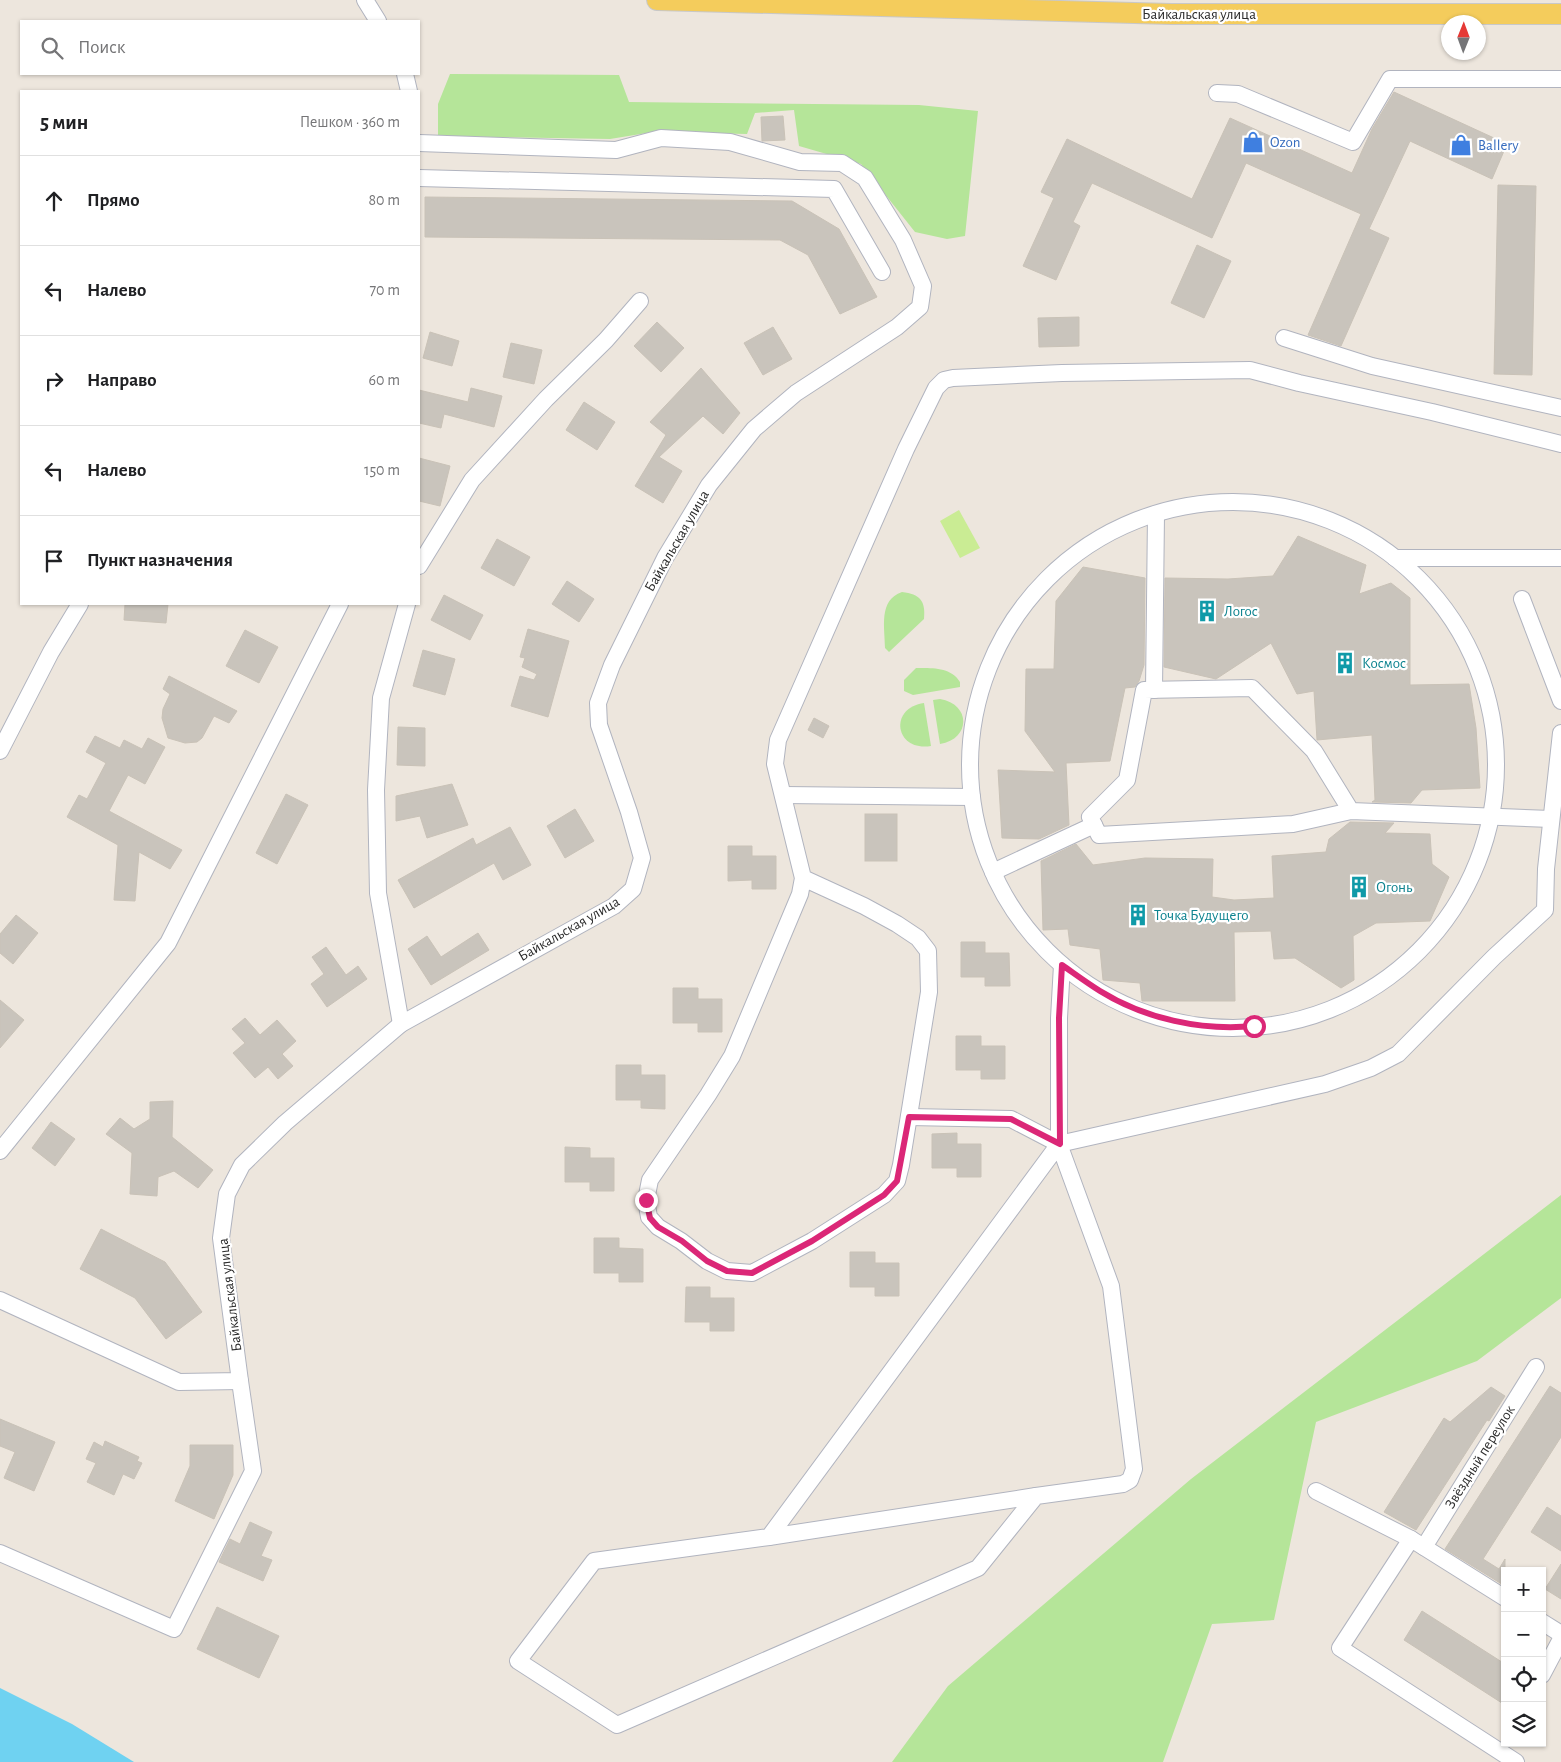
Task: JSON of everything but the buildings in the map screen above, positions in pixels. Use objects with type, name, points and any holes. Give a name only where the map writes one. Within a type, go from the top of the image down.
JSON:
[{"type":"main road","name":"Байкальская улица","points":[[657,0],[1171,14],[1561,14]]},
{"type":"street","points":[[365,0],[377,20]]},
{"type":"street","points":[[405,75],[409,90]]},
{"type":"street","points":[[1217,93],[1238,94],[1353,142],[1390,79],[1561,78]]},
{"type":"street","name":"Байкальская улица","points":[[0,1553],[174,1629],[253,1471],[221,1238],[227,1194],[242,1165],[285,1123],[402,1024],[614,906],[633,889],[642,858],[629,812],[599,725],[598,703],[612,665],[624,640],[665,558],[709,485],[754,429],[796,393],[897,327],[920,307],[923,286],[903,240],[865,178],[842,163],[800,162],[730,142],[661,138],[616,150],[420,143]]},
{"type":"street","points":[[420,178],[834,190],[882,272]]},
{"type":"street","points":[[420,564],[472,480],[546,399],[606,340],[640,301]]},
{"type":"street","points":[[1284,338],[1372,366],[1561,408]]},
{"type":"street","points":[[804,878],[864,906],[897,924],[918,938],[928,951],[929,992],[897,1181],[884,1195],[812,1241],[752,1273],[727,1271],[707,1261],[682,1241],[658,1227],[650,1218],[646,1200],[650,1180],[732,1056],[800,894],[804,878],[775,764],[778,740],[906,449],[936,388],[944,380],[1062,373],[1250,370],[1561,444]]},
{"type":"street","points":[[1226,502],[1271,504],[1316,515],[1357,533],[1395,558],[1428,588],[1456,624],[1477,666],[1491,710],[1496,756],[1494,803],[1483,848],[1464,891],[1438,930],[1406,963],[1368,990],[1326,1010],[1281,1023],[1234,1028],[1188,1024],[1143,1012],[1100,992],[1062,965],[1030,933],[1004,896],[985,855],[974,811],[969,766],[973,721],[984,677],[1003,636],[1028,599],[1060,566],[1097,540],[1138,520],[1181,507],[1226,502]]},
{"type":"street","points":[[1154,690],[1156,514]]},
{"type":"street","points":[[1395,558],[1561,558]]},
{"type":"street","points":[[1522,599],[1561,700]]},
{"type":"street","points":[[0,751],[51,652],[79,605]]},
{"type":"street","points":[[0,1151],[168,943],[339,605]]},
{"type":"street","points":[[402,1024],[378,892],[376,790],[381,698],[407,605]]},
{"type":"street","points":[[1351,811],[1314,751],[1252,688],[1144,690],[1127,780],[1090,817],[1099,835],[1293,824],[1351,811],[1552,820]]},
{"type":"street","points":[[909,1117],[1011,1119],[1060,1144],[1325,1084],[1371,1068],[1398,1054],[1494,957],[1545,910],[1546,869],[1561,733]]},
{"type":"street","points":[[783,795],[972,797]]},
{"type":"street","points":[[993,872],[1094,826]]},
{"type":"street","points":[[1036,1496],[978,1568],[617,1725],[518,1661],[594,1561],[769,1537],[1036,1496],[1123,1484],[1130,1480],[1134,1469],[1111,1286],[1060,1144],[1059,1018],[1062,965]]},
{"type":"street","points":[[769,1537],[1060,1144]]},
{"type":"street","points":[[0,1300],[179,1382],[240,1381]]},
{"type":"street","name":"Звёздный переулок","points":[[1516,1762],[1340,1648],[1536,1367]]},
{"type":"street","points":[[1316,1491],[1501,1596]]},
{"type":"street","points":[[1546,1625],[1561,1634]]},
{"type":"street","points":[[1546,1667],[1561,1639]]},
{"type":"green space","points":[[450,74],[619,75],[629,102],[919,105],[978,111],[965,236],[947,239],[915,232],[861,164],[799,146],[794,110],[755,113],[747,134],[653,132],[610,139],[438,136],[438,104]]},
{"type":"green space","points":[[959,510],[980,548],[960,558],[940,521]]},
{"type":"green space","points":[[902,592],[917,597],[923,603],[924,619],[889,652],[885,648],[884,616],[889,601]]},
{"type":"green space","points":[[916,668],[935,668],[952,673],[960,682],[960,687],[913,695],[904,691],[904,680]]},
{"type":"green space","points":[[940,699],[950,702],[957,707],[962,714],[963,722],[962,729],[957,736],[950,741],[940,744],[933,700]]},
{"type":"green space","points":[[924,703],[931,746],[919,746],[910,743],[903,736],[900,729],[901,720],[905,713],[912,707]]},
{"type":"green space","points":[[1561,1195],[1561,1298],[1477,1361],[1316,1422],[1274,1620],[1212,1624],[1163,1762],[892,1762],[948,1686],[1191,1479]]},
{"type":"water","points":[[0,1688],[72,1724],[134,1762],[0,1762]]},
{"type":"place","name":"Ozon","points":[[1253,142]]},
{"type":"place","name":"Ballery","points":[[1461,145]]},
{"type":"place","name":"Логос","points":[[1207,611]]},
{"type":"place","name":"Космос","points":[[1345,663]]},
{"type":"place","name":"Огонь","points":[[1359,887]]},
{"type":"place","name":"Точка Будущего","points":[[1138,915]]},
{"type":"route","points":[[646,1200],[650,1218],[658,1227],[682,1241],[707,1261],[727,1271],[752,1273],[812,1241],[884,1195],[897,1181],[909,1117],[1011,1119],[1060,1144],[1059,1018],[1062,965],[1100,992],[1143,1012],[1188,1024],[1234,1028],[1254,1026]]}]
